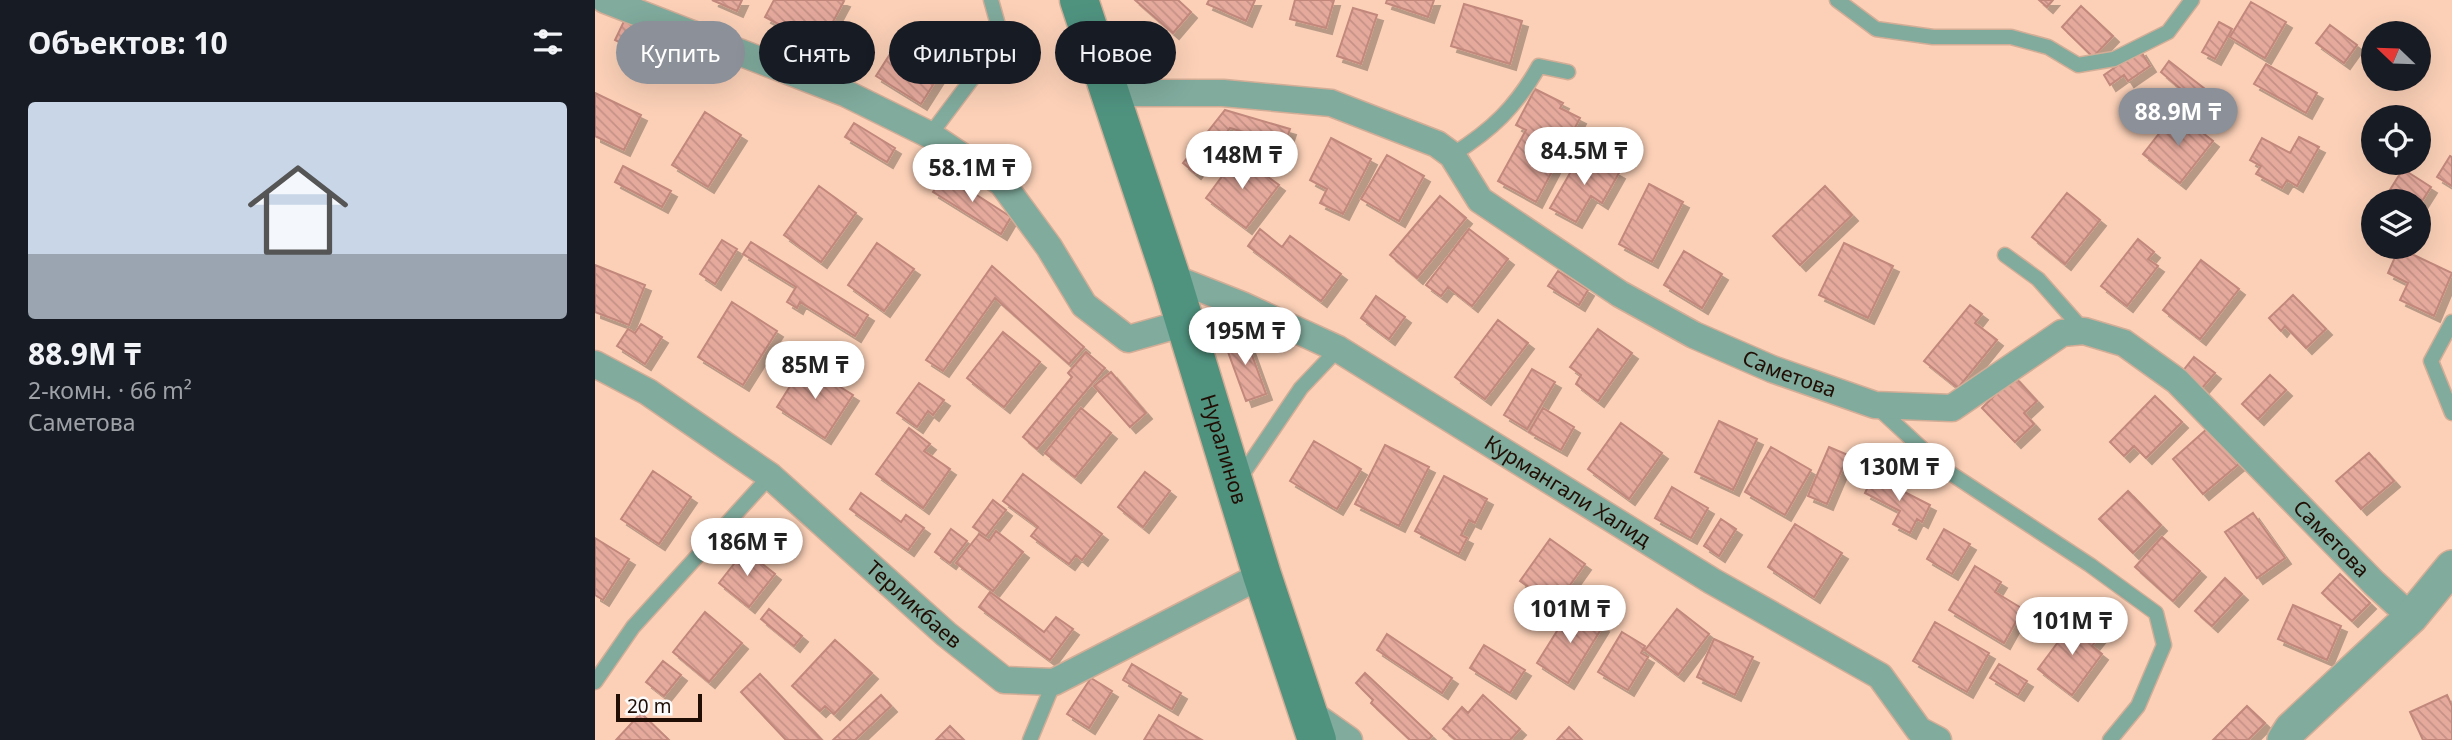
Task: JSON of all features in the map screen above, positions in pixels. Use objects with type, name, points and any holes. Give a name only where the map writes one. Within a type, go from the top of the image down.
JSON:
[{"type":"main road","name":"Нуралинов","points":[[1079,0],[1171,277],[1262,575],[1312,725]]},
{"type":"street","points":[[605,0],[846,94],[930,135],[1002,183],[1049,247],[1084,305],[1128,339],[1185,323]]},
{"type":"street","name":"Саметова","points":[[1109,93],[1223,93],[1331,103],[1437,144],[1452,155],[1480,200],[1620,294],[1694,335],[1772,369],[1875,405],[1952,408],[2062,333],[2084,331],[2124,343],[2177,381],[2374,583],[2411,617]]},
{"type":"street","name":"Курмангали Халид","points":[[1171,277],[1242,305],[1338,349],[1712,581],[1880,676],[1919,730],[1938,740]]},
{"type":"street","name":"Терликбаев","points":[[595,364],[648,391],[770,475],[946,634],[1005,680],[1054,681],[1262,575]]},
{"type":"street","points":[[2284,740],[2291,729],[2411,617],[2452,568]]},
{"type":"street","points":[[1312,725],[1349,740]]},
{"type":"lane","points":[[930,135],[1002,39],[991,0]]},
{"type":"lane","points":[[1837,0],[1876,29],[1933,37],[2011,37],[2048,47],[2078,65],[2114,59],[2168,32],[2192,0]]},
{"type":"lane","points":[[1452,155],[1482,137],[1523,94],[1539,66],[1568,72]]},
{"type":"lane","points":[[2005,255],[2038,279],[2084,331]]},
{"type":"lane","points":[[2452,322],[2431,361],[2452,413]]},
{"type":"lane","points":[[1236,485],[1301,388],[1338,349]]},
{"type":"lane","points":[[1875,405],[1944,469],[2090,565],[2156,613],[2164,645],[2138,706],[2110,740]]},
{"type":"lane","points":[[595,682],[633,627],[770,475]]},
{"type":"lane","points":[[1030,740],[1054,681]]},
{"type":"building","points":[[712,0],[742,0],[737,11]]},
{"type":"building","points":[[774,0],[844,1],[833,21],[773,21],[765,17]]},
{"type":"building","points":[[1135,0],[1178,0],[1191,12],[1176,30],[1176,21],[1159,21]]},
{"type":"building","points":[[1209,0],[1255,0],[1246,21],[1207,4]]},
{"type":"building","points":[[1295,0],[1334,0],[1326,28],[1290,19]]},
{"type":"building","points":[[1387,0],[1434,0],[1428,17],[1386,3]]},
{"type":"building","points":[[2039,0],[2053,0],[2047,7]]},
{"type":"building","points":[[2251,2],[2286,22],[2265,58],[2230,37]]},
{"type":"building","points":[[1464,4],[1522,21],[1510,64],[1451,46]]},
{"type":"building","points":[[2081,6],[2113,36],[2093,57],[2062,27]]},
{"type":"building","points":[[1353,8],[1377,15],[1361,64],[1337,56]]},
{"type":"building","points":[[2219,22],[2232,29],[2215,59],[2202,52]]},
{"type":"building","points":[[2330,25],[2357,45],[2344,63],[2316,43]]},
{"type":"building","points":[[2140,50],[2150,66],[2128,81],[2124,75],[2110,85],[2104,75]]},
{"type":"building","points":[[889,56],[889,84],[934,84],[921,104],[876,76]]},
{"type":"building","points":[[2169,61],[2205,89],[2189,110],[2175,98],[2182,90],[2161,72]]},
{"type":"building","points":[[2266,64],[2317,93],[2306,113],[2254,84]]},
{"type":"building","points":[[1535,89],[1563,103],[1560,108],[1580,118],[1536,202],[1498,181],[1526,130],[1516,125]]},
{"type":"building","points":[[595,93],[641,115],[624,150],[595,136]]},
{"type":"building","points":[[1225,110],[1290,129],[1285,144],[1230,128],[1195,173],[1183,163]]},
{"type":"building","points":[[705,112],[741,135],[708,187],[672,165]]},
{"type":"building","points":[[2176,112],[2213,141],[2180,183],[2143,154]]},
{"type":"building","points":[[854,123],[895,148],[887,162],[845,137]]},
{"type":"building","points":[[2299,137],[2319,147],[2297,186],[2287,180],[2282,188],[2256,174],[2261,166],[2250,160],[2262,138],[2290,153]]},
{"type":"building","points":[[1331,138],[1371,159],[1343,214],[1320,203],[1327,189],[1310,180]]},
{"type":"building","points":[[1582,152],[1619,173],[1602,203],[1591,196],[1576,222],[1550,208]]},
{"type":"building","points":[[1238,155],[1279,185],[1246,228],[1206,198]]},
{"type":"building","points":[[1387,155],[1424,176],[1399,221],[1361,199]]},
{"type":"building","points":[[2450,156],[2452,157],[2452,186],[2437,177]]},
{"type":"building","points":[[623,166],[671,191],[662,207],[615,182]]},
{"type":"building","points":[[944,174],[1011,217],[1001,234],[933,192]]},
{"type":"building","points":[[2399,175],[2412,175],[2431,187],[2430,189],[2390,189]]},
{"type":"building","points":[[1649,184],[1683,202],[1652,262],[1619,244]]},
{"type":"building","points":[[819,186],[856,213],[821,262],[784,235]]},
{"type":"building","points":[[1825,186],[1852,215],[1800,265],[1773,236]]},
{"type":"building","points":[[2067,193],[2100,220],[2065,264],[2032,237]]},
{"type":"building","points":[[1440,196],[1466,218],[1417,278],[1390,255]]},
{"type":"building","points":[[1260,229],[1282,247],[1290,236],[1341,274],[1321,301],[1248,246]]},
{"type":"building","points":[[1469,229],[1508,259],[1472,306],[1448,287],[1441,296],[1426,285]]},
{"type":"building","points":[[2138,239],[2154,252],[2148,259],[2158,266],[2127,306],[2101,286]]},
{"type":"building","points":[[722,240],[737,249],[715,284],[700,274]]},
{"type":"building","points":[[751,242],[868,315],[855,336],[800,302],[797,308],[787,302],[796,287],[743,254]]},
{"type":"building","points":[[877,243],[914,269],[884,311],[848,285]]},
{"type":"building","points":[[1844,243],[1893,266],[1868,318],[1819,295]]},
{"type":"building","points":[[1684,251],[1722,274],[1702,308],[1664,285]]},
{"type":"building","points":[[2394,259],[2422,259],[2452,273],[2434,316],[2400,300],[2408,283],[2388,273]]},
{"type":"building","points":[[2201,260],[2239,289],[2200,339],[2163,310]]},
{"type":"building","points":[[595,265],[645,285],[629,325],[595,312]]},
{"type":"building","points":[[992,266],[1084,347],[1069,364],[995,298],[943,371],[926,360]]},
{"type":"building","points":[[1558,271],[1588,290],[1579,305],[1548,286]]},
{"type":"building","points":[[2293,295],[2326,329],[2306,348],[2285,326],[2281,331],[2269,318]]},
{"type":"building","points":[[1376,296],[1405,317],[1389,339],[1361,318]]},
{"type":"building","points":[[732,302],[777,331],[743,385],[698,357]]},
{"type":"building","points":[[1970,305],[1982,314],[1975,323],[1997,340],[1958,388],[1924,361]]},
{"type":"building","points":[[1498,320],[1528,343],[1485,399],[1455,377]]},
{"type":"building","points":[[641,324],[662,337],[645,364],[617,346],[628,329],[635,333]]},
{"type":"building","points":[[1598,329],[1632,353],[1598,401],[1576,384],[1581,375],[1570,367]]},
{"type":"building","points":[[1003,332],[1040,362],[1004,407],[967,378]]},
{"type":"building","points":[[1244,333],[1266,394],[1246,401],[1224,341]]},
{"type":"building","points":[[1086,352],[1105,368],[1037,449],[1023,437],[1072,377],[1068,373]]},
{"type":"building","points":[[2194,357],[2215,373],[2202,388],[2182,372]]},
{"type":"building","points":[[804,364],[853,395],[825,438],[777,407]]},
{"type":"building","points":[[1532,369],[1555,382],[1527,429],[1504,415]]},
{"type":"building","points":[[1111,372],[1146,413],[1130,427],[1094,386]]},
{"type":"building","points":[[2270,375],[2286,390],[2258,419],[2242,404]]},
{"type":"building","points":[[2014,376],[2037,401],[2024,413],[2034,424],[2015,442],[1982,408]]},
{"type":"building","points":[[919,383],[944,400],[933,415],[928,411],[917,427],[897,413]]},
{"type":"building","points":[[2155,396],[2182,422],[2146,458],[2134,446],[2124,456],[2110,442]]},
{"type":"building","points":[[1081,408],[1111,433],[1075,477],[1045,453]]},
{"type":"building","points":[[1543,408],[1574,427],[1561,450],[1529,432]]},
{"type":"building","points":[[1719,421],[1757,439],[1733,490],[1695,472]]},
{"type":"building","points":[[1621,423],[1662,453],[1629,499],[1588,469]]},
{"type":"building","points":[[909,428],[930,444],[924,451],[950,469],[923,508],[876,474]]},
{"type":"building","points":[[2208,428],[2239,464],[2203,494],[2173,459]]},
{"type":"building","points":[[1314,441],[1361,469],[1337,509],[1290,481]]},
{"type":"building","points":[[1385,445],[1429,467],[1399,526],[1355,504]]},
{"type":"building","points":[[1771,447],[1811,470],[1785,515],[1745,492]]},
{"type":"building","points":[[1829,447],[1848,455],[1827,504],[1808,496]]},
{"type":"building","points":[[2369,453],[2394,481],[2361,509],[2336,481]]},
{"type":"building","points":[[653,471],[691,497],[659,544],[621,519]]},
{"type":"building","points":[[1145,472],[1170,491],[1143,527],[1118,507]]},
{"type":"building","points":[[1023,474],[1102,534],[1082,560],[1076,555],[1069,564],[1031,536],[1038,527],[1003,501]]},
{"type":"building","points":[[1444,476],[1487,499],[1475,523],[1469,520],[1461,535],[1467,538],[1459,554],[1415,531]]},
{"type":"building","points":[[1873,476],[1930,505],[1922,522],[1917,519],[1910,533],[1893,524],[1900,511],[1865,493]]},
{"type":"building","points":[[1672,487],[1708,508],[1691,538],[1655,518]]},
{"type":"building","points":[[2128,491],[2161,525],[2133,553],[2099,519]]},
{"type":"building","points":[[861,493],[901,522],[906,515],[924,528],[908,550],[850,509]]},
{"type":"building","points":[[993,500],[1006,510],[986,536],[973,527]]},
{"type":"building","points":[[2253,513],[2285,558],[2257,578],[2225,532]]},
{"type":"building","points":[[1721,519],[1736,529],[1719,556],[1704,546]]},
{"type":"building","points":[[1795,524],[1842,553],[1814,597],[1768,567]]},
{"type":"building","points":[[951,529],[967,541],[950,563],[935,552]]},
{"type":"building","points":[[1944,529],[1970,544],[1952,574],[1927,559]]},
{"type":"building","points":[[996,531],[1023,552],[993,591],[956,563],[979,534],[989,541]]},
{"type":"building","points":[[2162,537],[2200,571],[2173,601],[2135,567]]},
{"type":"building","points":[[595,538],[629,559],[603,600],[595,595]]},
{"type":"building","points":[[1550,539],[1585,564],[1555,606],[1520,581]]},
{"type":"building","points":[[745,550],[775,574],[749,607],[719,583]]},
{"type":"building","points":[[1975,566],[2001,582],[1995,592],[2023,609],[2004,643],[1949,610]]},
{"type":"building","points":[[2340,574],[2370,603],[2352,621],[2322,593]]},
{"type":"building","points":[[2225,578],[2242,594],[2212,626],[2195,611]]},
{"type":"building","points":[[990,592],[1044,632],[1056,617],[1073,629],[1050,660],[979,607]]},
{"type":"building","points":[[2293,605],[2341,626],[2327,660],[2278,639]]},
{"type":"building","points":[[1572,607],[1603,626],[1568,683],[1537,663]]},
{"type":"building","points":[[769,609],[802,636],[794,646],[761,619]]},
{"type":"building","points":[[1677,609],[1709,634],[1678,675],[1645,650]]},
{"type":"building","points":[[705,612],[742,643],[709,682],[673,652]]},
{"type":"building","points":[[2076,618],[2100,636],[2092,646],[2102,654],[2072,695],[2038,669]]},
{"type":"building","points":[[1935,622],[1989,653],[1967,692],[1913,661]]},
{"type":"building","points":[[1622,632],[1645,646],[1641,653],[1648,657],[1628,690],[1598,672]]},
{"type":"building","points":[[1387,634],[1452,678],[1442,693],[1377,650]]},
{"type":"building","points":[[1714,639],[1753,657],[1735,695],[1697,677]]},
{"type":"building","points":[[835,640],[872,673],[834,714],[825,706],[820,711],[792,686]]},
{"type":"building","points":[[1484,645],[1525,670],[1510,693],[1470,668]]},
{"type":"building","points":[[663,661],[681,675],[664,696],[646,682]]},
{"type":"building","points":[[1132,664],[1181,693],[1172,709],[1123,680]]},
{"type":"building","points":[[1999,664],[2027,681],[2018,695],[1990,678]]},
{"type":"building","points":[[1365,673],[1432,736],[1428,740],[1410,740],[1371,703],[1373,700],[1356,683]]},
{"type":"building","points":[[760,674],[822,740],[786,740],[741,692]]},
{"type":"building","points":[[1091,678],[1112,691],[1089,728],[1067,714]]},
{"type":"building","points":[[881,695],[891,706],[855,740],[833,740]]},
{"type":"building","points":[[1483,695],[1520,729],[1510,740],[1456,740],[1443,729],[1462,707],[1468,713]]},
{"type":"building","points":[[2447,695],[2452,706],[2452,740],[2423,740],[2410,712]]},
{"type":"building","points":[[2247,706],[2265,723],[2248,740],[2213,740]]},
{"type":"building","points":[[641,713],[669,740],[616,740]]},
{"type":"building","points":[[1159,715],[1202,740],[1144,740]]},
{"type":"building","points":[[950,726],[964,740],[936,740]]},
{"type":"building","points":[[1569,727],[1582,740],[1557,740]]}]
